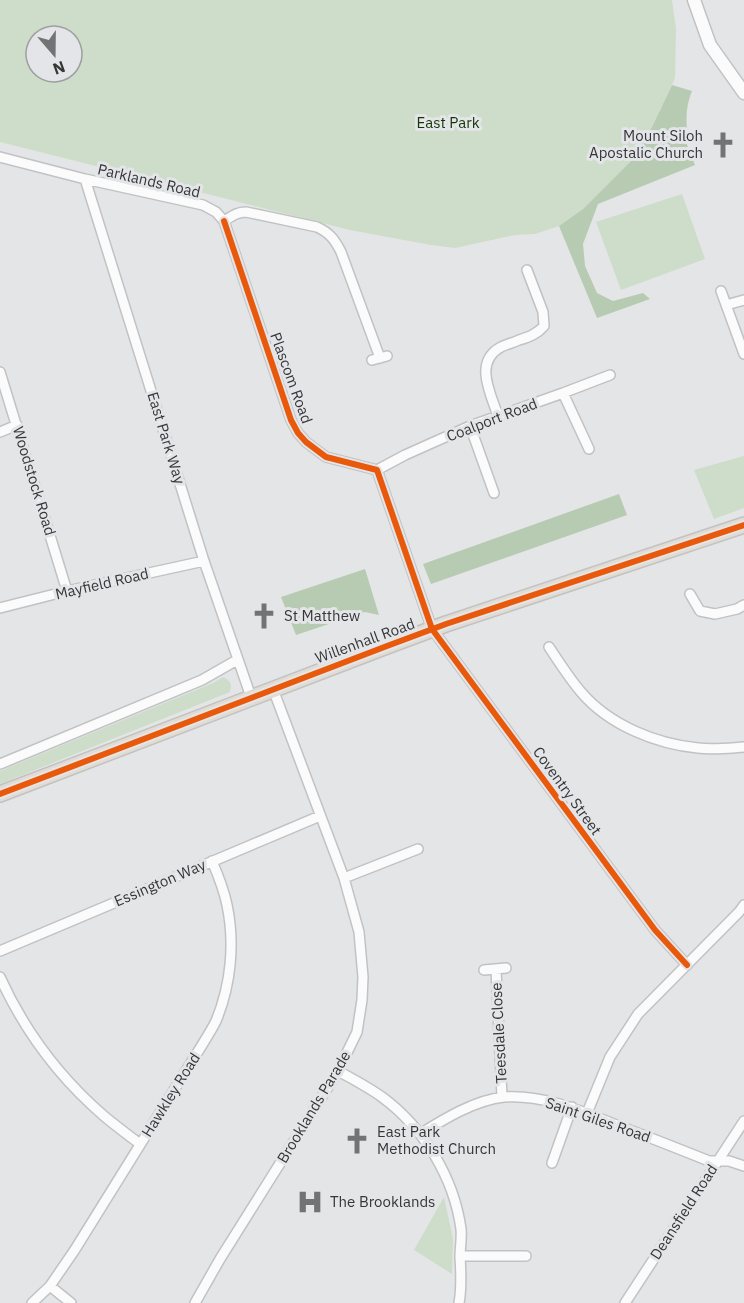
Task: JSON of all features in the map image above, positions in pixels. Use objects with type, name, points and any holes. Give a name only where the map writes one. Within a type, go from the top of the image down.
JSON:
[{"type":"highway","name":"Willenhall Road","points":[[0,794],[251,696],[432,629],[744,525]]},
{"type":"street","points":[[694,0],[710,45],[744,93]]},
{"type":"street","name":"Parklands Road","points":[[0,157],[85,179],[203,205],[216,212],[224,221]]},
{"type":"street","name":"East Park Way","points":[[85,179],[204,561],[251,696]]},
{"type":"street","points":[[224,221],[233,214],[246,212],[317,227],[335,239],[342,252],[380,358]]},
{"type":"street","name":"Plascom Road","points":[[224,221],[297,433],[326,457],[377,470]]},
{"type":"street","points":[[498,416],[485,368],[492,354],[500,347],[540,332],[544,326],[543,312],[527,270]]},
{"type":"street","points":[[721,291],[744,354]]},
{"type":"street","points":[[726,305],[744,300]]},
{"type":"street","name":"Woodstock Road","points":[[0,372],[67,591]]},
{"type":"street","name":"Coalport Road","points":[[377,470],[470,426],[610,375]]},
{"type":"street","points":[[563,393],[589,449]]},
{"type":"street","points":[[0,432],[17,424]]},
{"type":"street","points":[[470,426],[494,493]]},
{"type":"street","points":[[377,470],[432,629]]},
{"type":"street","name":"Mayfield Road","points":[[0,609],[67,591],[204,561]]},
{"type":"street","points":[[690,594],[700,611],[715,614],[744,605]]},
{"type":"street","name":"Coventry Street","points":[[432,629],[648,921],[687,965]]},
{"type":"street","points":[[549,647],[581,692],[596,707],[625,727],[677,745],[700,749],[744,747]]},
{"type":"street","points":[[0,764],[202,680],[237,660]]},
{"type":"street","name":"Brooklands Parade","points":[[195,1303],[220,1259],[338,1071],[357,1032],[362,1000],[363,977],[359,932],[344,878],[273,689]]},
{"type":"street","name":"Essington Way","points":[[0,951],[320,816]]},
{"type":"street","points":[[344,878],[418,849]]},
{"type":"street","name":"Hawkley Road","points":[[32,1303],[50,1286],[74,1251],[216,1021],[228,982],[231,963],[230,923],[227,905],[212,861]]},
{"type":"street","points":[[587,1113],[610,1057],[638,1014],[744,905]]},
{"type":"street","name":"Teesdale Close","points":[[484,970],[501,968],[502,1097]]},
{"type":"street","points":[[0,977],[16,1009],[49,1058],[105,1116],[140,1144]]},
{"type":"street","points":[[338,1071],[383,1098],[402,1114],[420,1134],[437,1159],[450,1186],[461,1231],[462,1278],[459,1303]]},
{"type":"street","name":"Saint Giles Road","points":[[420,1134],[450,1116],[481,1103],[502,1097],[523,1097],[572,1107],[709,1161],[729,1161],[744,1166]]},
{"type":"street","points":[[552,1163],[572,1107]]},
{"type":"street","name":"Deansfield Road","points":[[625,1303],[744,1120]]},
{"type":"street","points":[[460,1256],[526,1256]]},
{"type":"street","points":[[50,1286],[71,1303]]},
{"type":"green space","name":"East Park","points":[[0,0],[672,0],[676,29],[675,78],[640,152],[583,209],[559,226],[535,234],[515,235],[455,248],[350,230],[0,142]]},
{"type":"green space","points":[[672,85],[692,91],[687,110],[688,141],[686,142],[695,165],[598,204],[583,244],[585,266],[597,293],[613,301],[643,293],[650,299],[597,318],[559,226],[583,209],[640,152]]},
{"type":"green space","points":[[682,194],[705,259],[621,290],[596,222]]},
{"type":"green space","points":[[744,456],[744,508],[714,519],[694,470]]},
{"type":"green space","points":[[619,494],[627,515],[431,584],[423,564]]},
{"type":"green space","points":[[365,569],[379,615],[365,612],[296,635],[281,597]]},
{"type":"green space","points":[[223,677],[230,683],[230,692],[0,784],[0,771]]},
{"type":"green space","points":[[444,1197],[453,1239],[452,1274],[414,1250]]},
{"type":"cycle path","points":[[224,221],[291,420],[298,433],[326,457],[377,470],[432,629],[655,930],[687,965]]},
{"type":"cycle path","points":[[0,794],[446,624],[744,525]]},
{"type":"place","name":"Mount Siloh Apostalic Church","points":[[723,145]]},
{"type":"place","name":"St Matthew","points":[[264,616]]},
{"type":"place","name":"East Park Methodist Church","points":[[357,1141]]},
{"type":"place","name":"The Brooklands","points":[[310,1202]]}]
